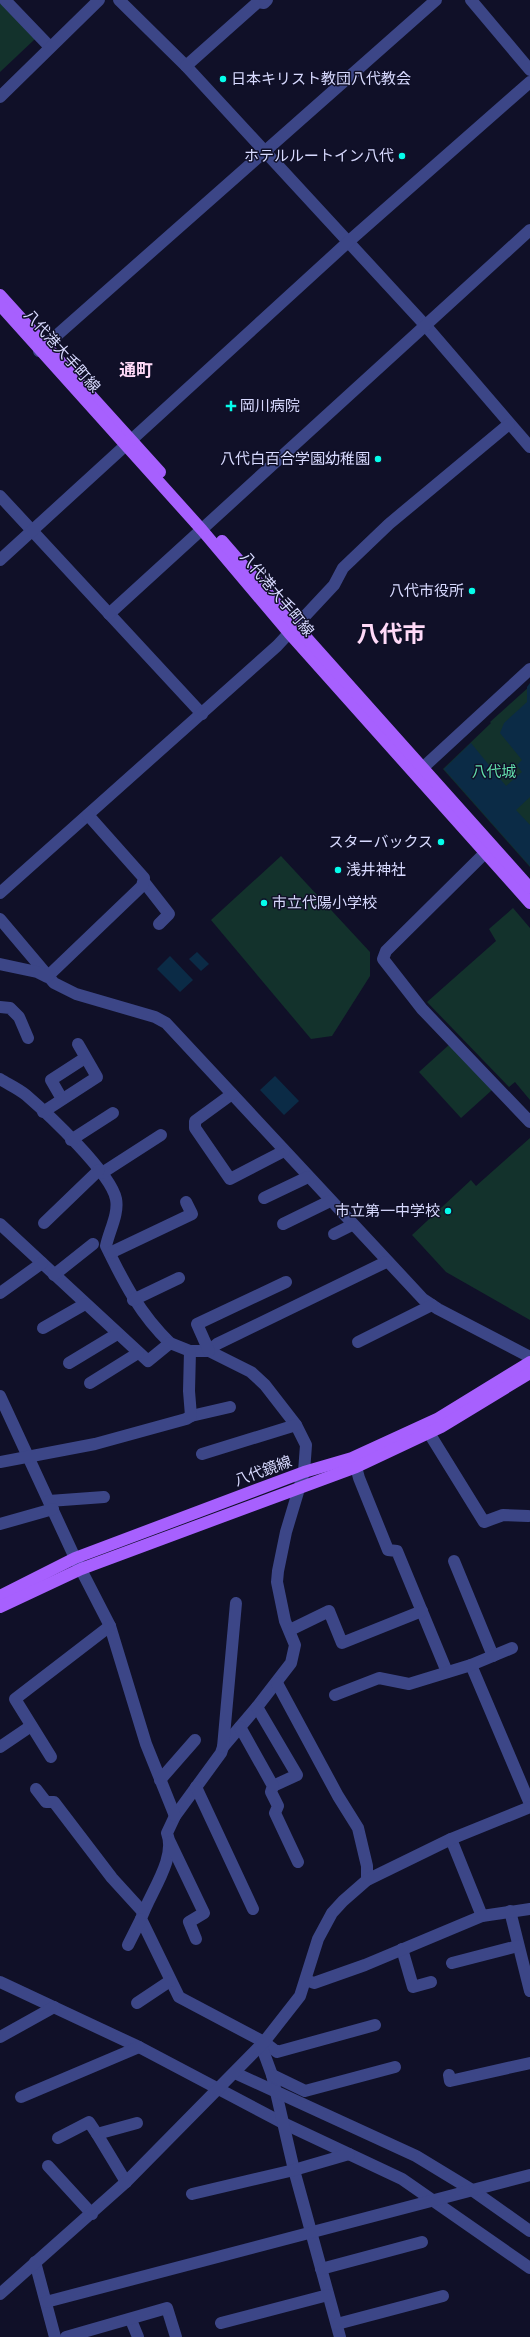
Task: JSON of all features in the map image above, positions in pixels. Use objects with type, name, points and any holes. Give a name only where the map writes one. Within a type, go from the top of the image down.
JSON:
[{"type":"main road","name":"八代港大手町線","points":[[0,295],[43,348],[205,527],[292,630],[420,771],[530,888]]},
{"type":"main road","name":"八代港大手町線","points":[[0,305],[43,348]]},
{"type":"main road","name":"八代港大手町線","points":[[420,771],[530,903]]},
{"type":"main road","name":"八代鏡線","points":[[0,1596],[304,1472],[352,1458],[437,1419],[530,1362]]},
{"type":"main road","name":"八代鏡線","points":[[0,1607],[78,1563],[356,1467],[429,1433],[530,1372]]},
{"type":"street","points":[[5,0],[50,47]]},
{"type":"street","points":[[0,97],[99,0]]},
{"type":"street","points":[[119,0],[186,66],[425,325],[530,447]]},
{"type":"street","points":[[186,66],[258,2],[264,3],[267,0]]},
{"type":"street","points":[[43,348],[436,0]]},
{"type":"street","points":[[471,0],[530,70]]},
{"type":"street","points":[[0,560],[348,242],[530,82]]},
{"type":"street","points":[[109,614],[530,230]]},
{"type":"street","points":[[0,893],[202,714],[292,630],[334,585],[343,568],[389,524],[509,424]]},
{"type":"street","points":[[0,496],[202,714]]},
{"type":"street","points":[[420,771],[530,670]]},
{"type":"street","points":[[88,815],[144,878],[144,882],[169,914],[159,924]]},
{"type":"street","points":[[486,852],[386,951],[383,958],[422,1009],[530,1122]]},
{"type":"street","points":[[47,977],[138,892],[144,882]]},
{"type":"street","points":[[0,919],[47,977],[54,983],[76,994],[155,1017],[166,1023],[386,1262],[423,1298],[432,1305],[530,1357]]},
{"type":"street","points":[[0,964],[37,972],[47,977]]},
{"type":"street","points":[[0,1007],[10,1008],[14,1012],[28,1038]]},
{"type":"street","points":[[43,1112],[96,1077],[78,1044]]},
{"type":"street","points":[[62,1099],[51,1080],[85,1058]]},
{"type":"street","points":[[0,1079],[25,1094],[101,1171],[111,1185],[116,1199],[116,1212],[106,1246],[133,1300],[157,1330],[170,1342],[190,1351],[209,1350],[252,1372],[265,1385],[296,1425],[306,1445],[304,1472],[286,1532],[277,1582],[285,1621],[290,1630],[294,1645],[291,1663],[277,1683],[223,1747]]},
{"type":"street","points":[[232,1094],[195,1121],[195,1128],[230,1179],[284,1151]]},
{"type":"street","points":[[71,1140],[113,1113]]},
{"type":"street","points":[[44,1223],[101,1171],[161,1135]]},
{"type":"street","points":[[264,1198],[308,1177]]},
{"type":"street","points":[[283,1224],[330,1201]]},
{"type":"street","points":[[110,1253],[192,1214],[186,1202]]},
{"type":"street","points":[[0,1224],[117,1334],[148,1361],[170,1342]]},
{"type":"street","points":[[334,1234],[352,1225]]},
{"type":"street","points":[[54,1274],[93,1244]]},
{"type":"street","points":[[209,1350],[217,1344],[386,1262]]},
{"type":"street","points":[[0,1293],[42,1263]]},
{"type":"street","points":[[133,1300],[179,1278]]},
{"type":"street","points":[[209,1350],[197,1324],[286,1282]]},
{"type":"street","points":[[42,1328],[85,1304]]},
{"type":"street","points":[[358,1342],[432,1305]]},
{"type":"street","points":[[69,1363],[117,1334]]},
{"type":"street","points":[[190,1351],[189,1391],[191,1416]]},
{"type":"street","points":[[90,1383],[138,1353]]},
{"type":"street","points":[[0,1396],[78,1563],[110,1626],[146,1744],[175,1816]]},
{"type":"street","points":[[0,1462],[95,1444],[191,1416],[230,1407]]},
{"type":"street","points":[[202,1454],[296,1425]]},
{"type":"street","points":[[429,1433],[484,1522],[503,1515],[528,1516]]},
{"type":"street","points":[[356,1467],[388,1550],[397,1551],[447,1672]]},
{"type":"street","points":[[0,1524],[51,1505],[104,1498]]},
{"type":"street","points":[[454,1561],[492,1656]]},
{"type":"street","points":[[196,1939],[189,1922],[204,1913],[167,1833],[175,1816],[221,1753],[223,1747],[236,1603]]},
{"type":"street","points":[[290,1630],[329,1611],[342,1643],[422,1611]]},
{"type":"street","points":[[51,1757],[30,1726],[15,1699],[110,1626]]},
{"type":"street","points":[[336,1695],[379,1678],[409,1684],[471,1665],[512,1648]]},
{"type":"street","points":[[471,1665],[530,1804]]},
{"type":"street","points":[[277,1683],[338,1796],[358,1828],[366,1858],[367,1880]]},
{"type":"street","points":[[257,1707],[297,1775],[273,1786],[271,1792],[278,1806],[275,1813],[298,1862]]},
{"type":"street","points":[[0,1747],[30,1726]]},
{"type":"street","points":[[240,1727],[273,1786]]},
{"type":"street","points":[[160,1780],[195,1740]]},
{"type":"street","points":[[196,1787],[253,1909]]},
{"type":"street","points":[[36,1789],[46,1802],[54,1802],[142,1916],[170,1981],[179,1997],[277,2052],[375,2025]]},
{"type":"street","points":[[0,2294],[92,2214],[126,2182],[263,2043],[292,2008],[306,1980],[318,1939],[332,1913],[367,1880],[451,1839],[530,1807]]},
{"type":"street","points":[[451,1839],[482,1916]]},
{"type":"street","points":[[128,1945],[163,1871],[170,1842]]},
{"type":"street","points":[[306,1980],[314,1983],[366,1965],[482,1916],[530,1909]]},
{"type":"street","points":[[510,1911],[529,1984]]},
{"type":"street","points":[[452,1963],[518,1946]]},
{"type":"street","points":[[402,1949],[413,1986],[431,1982]]},
{"type":"street","points":[[137,2003],[170,1981]]},
{"type":"street","points":[[0,1982],[139,2047],[283,2123],[402,2179],[530,2268]]},
{"type":"street","points":[[0,2037],[54,2006]]},
{"type":"street","points":[[263,2043],[294,2170],[340,2337]]},
{"type":"street","points":[[21,2097],[139,2047]]},
{"type":"street","points":[[449,2075],[450,2081],[530,2063]]},
{"type":"street","points":[[272,2075],[305,2091],[395,2067]]},
{"type":"street","points":[[235,2072],[416,2156],[472,2190],[530,2231]]},
{"type":"street","points":[[58,2138],[89,2122],[126,2182]]},
{"type":"street","points":[[97,2134],[137,2123]]},
{"type":"street","points":[[192,2194],[294,2170],[350,2154]]},
{"type":"street","points":[[48,2166],[92,2214]]},
{"type":"street","points":[[46,2302],[530,2175]]},
{"type":"street","points":[[321,2268],[422,2242]]},
{"type":"street","points":[[36,2262],[55,2337]]},
{"type":"street","points":[[222,2323],[328,2295]]},
{"type":"street","points":[[337,2324],[443,2296]]},
{"type":"street","points":[[66,2337],[97,2333],[167,2308],[176,2337]]},
{"type":"street","points":[[131,2320],[138,2337]]},
{"type":"green space","points":[[0,3],[35,39],[0,72]]},
{"type":"green space","name":"八代城","points":[[530,686],[530,867],[443,769],[491,723],[490,722]]},
{"type":"green space","points":[[281,856],[370,952],[370,976],[332,1036],[311,1039],[211,920]]},
{"type":"green space","points":[[513,908],[530,928],[530,1100],[515,1082],[509,1087],[427,1002],[496,941],[489,929]]},
{"type":"green space","points":[[450,1044],[492,1090],[461,1118],[419,1072]]},
{"type":"green space","points":[[530,1138],[530,1320],[446,1272],[412,1235],[471,1180],[476,1186]]},
{"type":"water","name":"八代城","points":[[530,683],[530,797],[516,810],[530,825],[530,866],[444,769],[471,743],[506,786],[522,772],[517,765],[522,760],[500,733],[504,723],[527,702],[527,687]]},
{"type":"water","points":[[197,952],[209,964],[201,971],[189,959]]},
{"type":"water","points":[[170,956],[193,980],[180,992],[157,969]]},
{"type":"water","points":[[275,1076],[299,1101],[284,1115],[260,1090]]},
{"type":"place","name":"日本キリスト教団八代教会","points":[[223,79]]},
{"type":"place","name":"ホテルルートイン八代","points":[[402,156]]},
{"type":"place","name":"岡川病院","points":[[231,406]]},
{"type":"place","name":"八代白百合学園幼稚園","points":[[378,459]]},
{"type":"place","name":"八代市役所","points":[[472,591]]},
{"type":"place","name":"スターバックス","points":[[441,842]]},
{"type":"place","name":"浅井神社","points":[[338,870]]},
{"type":"place","name":"市立代陽小学校","points":[[264,903]]},
{"type":"place","name":"市立第一中学校","points":[[448,1211]]},
{"type":"district","name":"通町","points":[[136,370]]},
{"type":"district","name":"八代市","points":[[391,634]]}]
